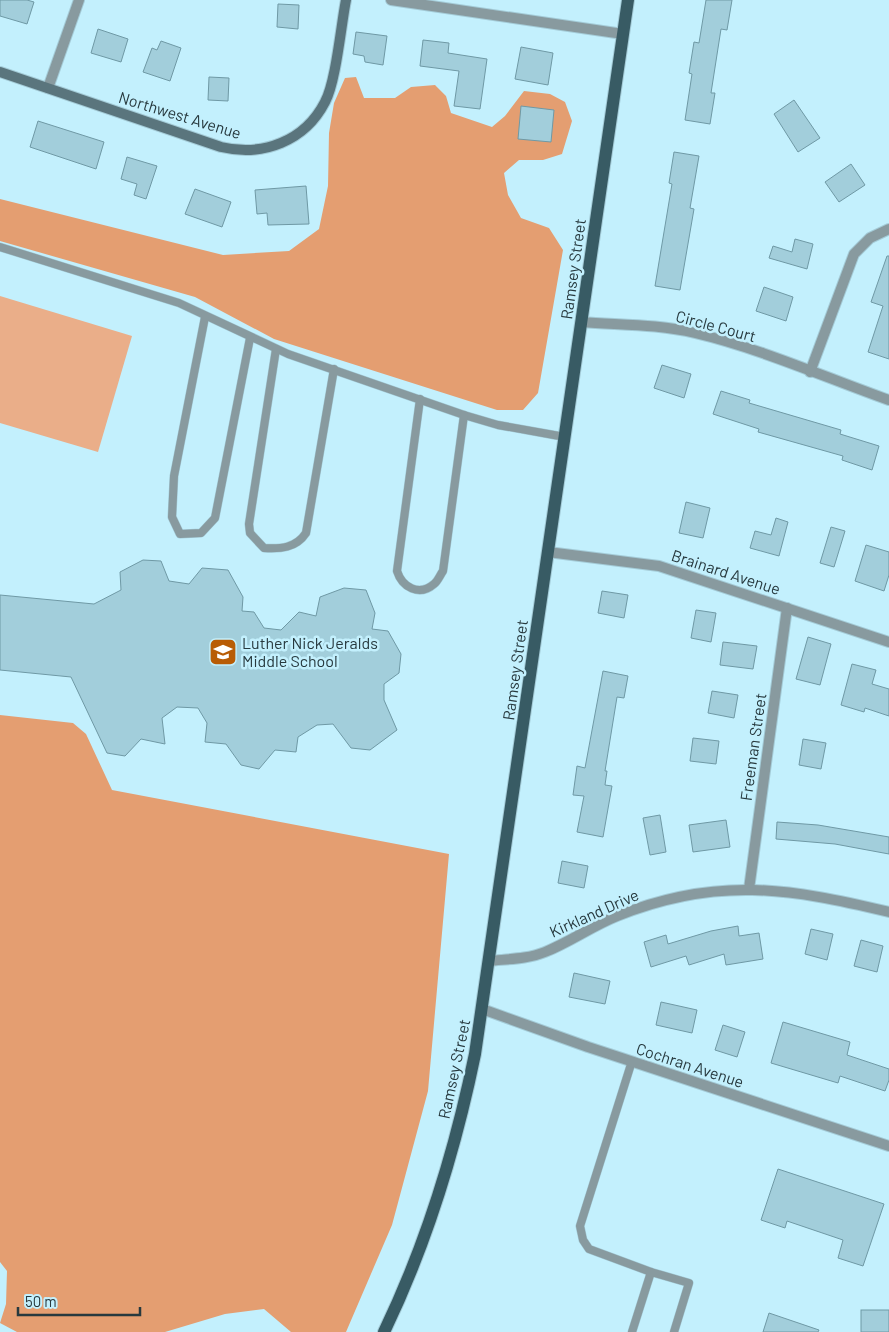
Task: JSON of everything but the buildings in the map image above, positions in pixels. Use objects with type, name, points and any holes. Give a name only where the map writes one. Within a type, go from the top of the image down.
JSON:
[{"type":"main road","name":"Ramsey Street","points":[[384,1332],[418,1254],[438,1200],[466,1100],[482,1009],[628,0]]},
{"type":"street","points":[[48,88],[79,0]]},
{"type":"street","name":"Northwest Avenue","points":[[0,72],[221,147],[255,150],[277,146],[305,128],[326,101],[346,0]]},
{"type":"street","points":[[390,0],[623,34]]},
{"type":"street","points":[[810,372],[854,254],[870,238],[889,229]]},
{"type":"street","name":"Circle Court","points":[[582,322],[661,327],[694,332],[889,400]]},
{"type":"street","name":"Brainard Avenue","points":[[548,552],[659,566],[889,642]]},
{"type":"street","name":"Freeman Street","points":[[749,889],[787,608]]},
{"type":"street","name":"Kirkland Drive","points":[[489,961],[526,958],[545,952],[616,916],[681,896],[749,889],[785,891],[818,896],[889,912]]},
{"type":"street","name":"Cochran Avenue","points":[[482,1009],[632,1062],[889,1146]]},
{"type":"lane","points":[[0,247],[144,290],[179,303],[276,349],[464,416],[498,425],[565,437]]},
{"type":"lane","points":[[206,317],[174,476],[172,517],[180,534],[201,533],[215,518],[250,338]]},
{"type":"lane","points":[[276,349],[249,524],[250,533],[264,548],[287,547],[300,542],[306,533],[334,369]]},
{"type":"lane","points":[[420,399],[396,571],[400,581],[410,588],[424,590],[435,584],[443,571],[464,416]]},
{"type":"lane","points":[[632,1062],[580,1226],[583,1240],[589,1249],[689,1284],[674,1332]]},
{"type":"lane","points":[[632,1332],[652,1272]]},
{"type":"shaded area","points":[[356,77],[364,98],[395,98],[411,87],[435,85],[446,96],[451,113],[492,127],[505,116],[524,91],[550,94],[565,102],[572,121],[562,154],[543,160],[519,160],[504,173],[508,195],[521,218],[549,228],[563,250],[538,393],[523,410],[497,410],[274,339],[195,297],[0,241],[0,199],[223,255],[289,251],[319,229],[328,186],[329,133],[334,103],[345,78]]},
{"type":"shaded area","points":[[0,296],[132,336],[98,452],[0,423]]},
{"type":"shaded area","points":[[0,715],[73,723],[86,734],[112,790],[449,854],[428,1091],[392,1225],[346,1332],[291,1332],[264,1309],[225,1314],[165,1332],[17,1332],[0,1323],[6,1304],[7,1271],[0,1262]]},
{"type":"place","name":"Luther Nick Jeralds Middle School","points":[[223,652]]}]
